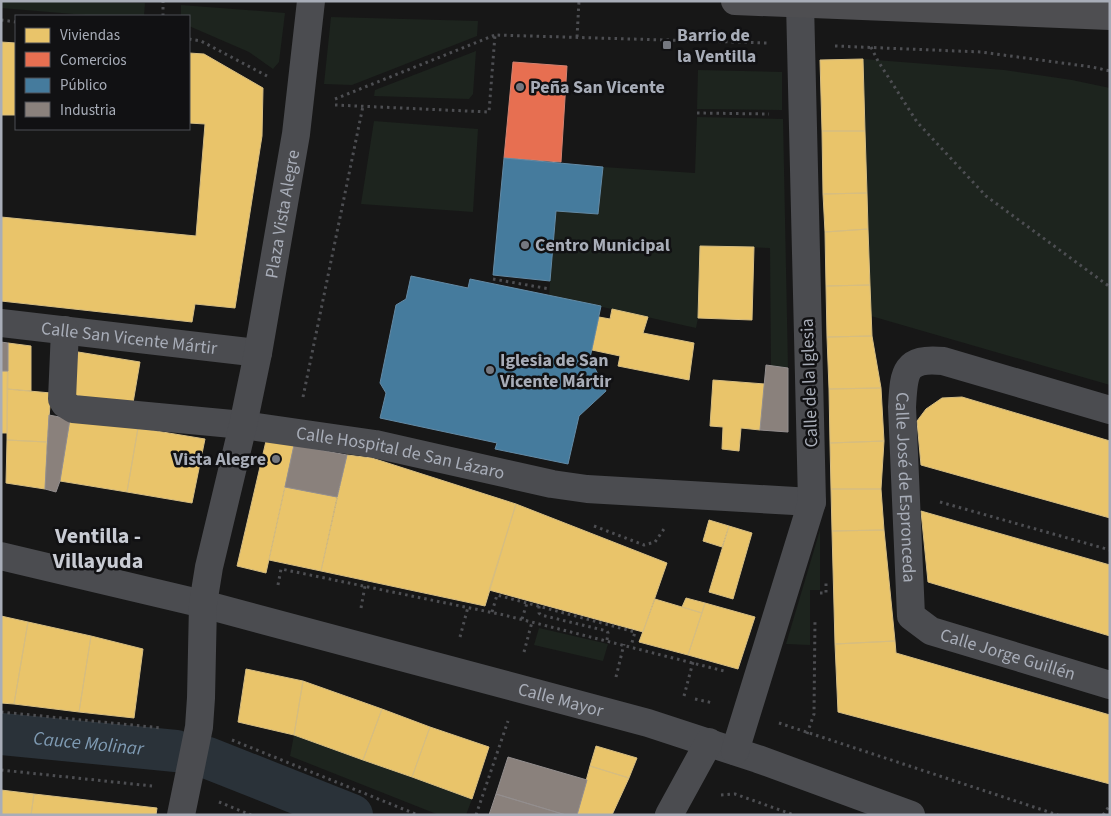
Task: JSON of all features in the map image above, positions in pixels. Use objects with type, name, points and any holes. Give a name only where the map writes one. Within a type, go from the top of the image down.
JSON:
[{"type":"highway","points":[[735,1],[1110,16]]},
{"type":"street","name":"Plaza Vista Alegre","points":[[243,425],[258,352],[296,134],[310,104],[311,1]]},
{"type":"street","name":"Calle de la Iglesia","points":[[735,751],[812,502],[800,3]]},
{"type":"street","name":"Calle San Vicente Mártir","points":[[1,322],[258,352]]},
{"type":"street","name":"Calle Hospital de San Lázaro","points":[[66,330],[62,393],[65,404],[69,407],[243,425],[375,444],[552,484],[586,489],[812,502]]},
{"type":"street","name":"Calle José de Espronceda","points":[[911,616],[902,407],[904,376],[916,362],[930,360],[943,362],[1110,410]]},
{"type":"street","points":[[185,792],[198,732],[201,698],[203,604],[209,567],[243,425]]},
{"type":"street","name":"Calle Mayor","points":[[1,556],[203,604],[648,723],[735,751],[911,815]]},
{"type":"street","name":"Calle Jorge Guillén","points":[[911,616],[931,631],[1110,685]]},
{"type":"street","points":[[669,815],[709,742]]},
{"type":"path","points":[[163,1],[163,15]]},
{"type":"path","points":[[577,37],[579,1]]},
{"type":"path","points":[[1,20],[15,22]]},
{"type":"path","points":[[310,104],[495,35],[514,36]]},
{"type":"path","points":[[190,39],[200,41],[270,78],[280,86],[278,100],[310,104],[489,112],[495,35]]},
{"type":"path","points":[[871,47],[917,122],[986,196],[1110,287]]},
{"type":"path","points":[[1045,60],[1110,71]]},
{"type":"path","points":[[301,406],[363,106]]},
{"type":"path","points":[[697,113],[802,114]]},
{"type":"path","points":[[493,279],[550,289]]},
{"type":"path","points":[[935,500],[1110,550]]},
{"type":"path","points":[[278,585],[281,569],[492,612],[624,644],[758,680]]},
{"type":"path","points":[[815,593],[826,593],[826,574]]},
{"type":"path","points":[[360,608],[365,586]]},
{"type":"path","points":[[492,612],[497,596],[527,603],[635,632],[631,646]]},
{"type":"path","points":[[522,619],[527,603]]},
{"type":"path","points":[[539,606],[539,614],[541,615],[607,631],[607,640]]},
{"type":"path","points":[[460,635],[468,607]]},
{"type":"path","points":[[808,733],[814,714],[815,612]]},
{"type":"path","points":[[524,652],[532,622]]},
{"type":"path","points":[[616,677],[624,644]]},
{"type":"path","points":[[684,696],[692,662]]},
{"type":"path","points":[[1,712],[198,732],[418,815]]},
{"type":"path","points":[[476,815],[510,718]]},
{"type":"path","points":[[1,770],[185,792]]},
{"type":"path","points":[[716,801],[722,794],[735,794],[794,815]]},
{"type":"path","points":[[1103,815],[1110,805]]},
{"type":"shaded area","points":[[1,1],[145,3],[144,15],[85,15],[1,8]]},
{"type":"shaded area","points":[[181,5],[285,13],[279,62],[273,69],[249,52],[190,26],[190,15],[181,15]]},
{"type":"shaded area","points":[[331,17],[478,21],[477,36],[352,85],[324,84]]},
{"type":"shaded area","points":[[476,51],[473,94],[469,99],[374,96],[375,90]]},
{"type":"shaded area","points":[[863,59],[1004,70],[1072,80],[1110,88],[1110,385],[871,316]]},
{"type":"shaded area","points":[[698,70],[782,72],[782,110],[697,109]]},
{"type":"shaded area","points":[[697,117],[783,119],[788,368],[771,367],[770,248],[700,246],[698,318],[696,328],[549,295],[556,211],[598,214],[603,167],[695,173]]},
{"type":"shaded area","points":[[374,121],[478,129],[473,212],[361,204]]},
{"type":"shaded area","points":[[820,530],[820,590],[810,590],[810,645],[786,644]]},
{"type":"shaded area","points":[[539,628],[608,644],[603,661],[534,645]]},
{"type":"shaded area","points":[[294,735],[472,799],[466,815],[439,815],[290,756]]},
{"type":"building: Viviendas","points":[[1,42],[15,43],[15,115],[1,115]]},
{"type":"building: Viviendas","points":[[190,53],[204,54],[263,88],[262,136],[235,308],[195,304],[192,322],[1,301],[1,217],[196,236],[205,124],[190,123]]},
{"type":"building: Viviendas","points":[[863,59],[865,131],[822,131],[820,60]]},
{"type":"building: Viviendas","points":[[822,131],[865,131],[867,193],[823,194]]},
{"type":"building: Viviendas","points":[[867,193],[868,229],[825,232],[823,194]]},
{"type":"building: Viviendas","points":[[868,229],[870,285],[826,286],[825,232]]},
{"type":"building: Viviendas","points":[[700,246],[754,247],[752,320],[698,318]]},
{"type":"building: Viviendas","points":[[870,285],[872,336],[827,337],[826,286]]},
{"type":"building: Viviendas","points":[[612,309],[648,317],[643,333],[694,343],[689,380],[618,366],[620,356],[592,350],[599,317],[610,319]]},
{"type":"building: Viviendas","points":[[872,336],[881,388],[829,389],[827,337]]},
{"type":"building: Viviendas","points":[[8,343],[31,346],[31,391],[7,389]]},
{"type":"building: Viviendas","points":[[78,352],[140,362],[133,403],[72,395]]},
{"type":"building: Viviendas","points":[[1,371],[8,371],[7,433],[1,433]]},
{"type":"building: Viviendas","points":[[713,380],[765,384],[760,430],[741,428],[739,451],[722,449],[723,427],[710,426]]},
{"type":"building: Viviendas","points":[[881,388],[884,441],[830,443],[829,389]]},
{"type":"building: Viviendas","points":[[7,389],[51,393],[47,442],[7,440]]},
{"type":"building: Viviendas","points":[[962,397],[1110,441],[1110,518],[921,465],[917,421],[926,409],[942,398]]},
{"type":"building: Viviendas","points":[[70,419],[138,428],[127,492],[60,481]]},
{"type":"building: Viviendas","points":[[138,428],[205,439],[192,503],[127,492]]},
{"type":"building: Viviendas","points":[[7,440],[47,442],[45,489],[6,483]]},
{"type":"building: Viviendas","points":[[266,441],[294,445],[266,573],[237,566]]},
{"type":"building: Viviendas","points":[[884,441],[881,489],[831,489],[830,443]]},
{"type":"building: Viviendas","points":[[347,455],[372,458],[516,504],[485,606],[321,571]]},
{"type":"building: Viviendas","points":[[285,487],[337,497],[321,571],[269,560]]},
{"type":"building: Viviendas","points":[[831,489],[881,489],[884,530],[832,531]]},
{"type":"building: Viviendas","points":[[516,504],[667,563],[643,632],[489,590]]},
{"type":"building: Viviendas","points":[[921,511],[1110,565],[1110,636],[928,582]]},
{"type":"building: Viviendas","points":[[709,520],[729,526],[722,547],[703,541]]},
{"type":"building: Viviendas","points":[[729,526],[752,533],[733,599],[709,592]]},
{"type":"building: Viviendas","points":[[884,530],[895,641],[835,644],[832,531]]},
{"type":"building: Viviendas","points":[[686,598],[705,603],[702,613],[682,607]]},
{"type":"building: Viviendas","points":[[655,599],[702,613],[688,655],[639,642]]},
{"type":"building: Viviendas","points":[[705,603],[755,617],[738,669],[688,655]]},
{"type":"building: Viviendas","points":[[1,616],[28,622],[14,704],[1,703]]},
{"type":"building: Viviendas","points":[[28,622],[91,636],[79,712],[14,704]]},
{"type":"building: Viviendas","points":[[91,636],[143,649],[134,718],[79,712]]},
{"type":"building: Viviendas","points":[[895,641],[896,653],[1110,715],[1110,784],[838,712],[835,644]]},
{"type":"building: Viviendas","points":[[246,669],[303,681],[294,735],[238,722]]},
{"type":"building: Viviendas","points":[[303,681],[382,709],[363,760],[294,735]]},
{"type":"building: Viviendas","points":[[382,709],[430,727],[412,777],[363,760]]},
{"type":"building: Viviendas","points":[[430,727],[489,747],[472,799],[412,777]]},
{"type":"building: Viviendas","points":[[596,746],[637,758],[629,778],[590,766]]},
{"type":"building: Viviendas","points":[[590,766],[629,778],[612,815],[577,815]]},
{"type":"building: Viviendas","points":[[1,790],[34,794],[31,815],[1,815]]},
{"type":"building: Viviendas","points":[[34,794],[157,808],[156,815],[31,815]]},
{"type":"building: Comercios","points":[[513,62],[567,66],[561,162],[504,158]]},
{"type":"building: Público","name":"Centro Municipal","points":[[504,158],[603,167],[598,214],[556,211],[550,281],[493,275]]},
{"type":"building: Público","name":"Iglesia de San Vicente Mártir","points":[[411,276],[468,288],[470,279],[601,306],[590,358],[606,391],[579,416],[568,464],[495,449],[497,443],[380,418],[386,393],[380,383],[396,305],[406,299]]},
{"type":"building: Industria","points":[[1,342],[8,343],[8,371],[1,371]]},
{"type":"building: Industria","points":[[766,365],[788,368],[788,432],[760,430]]},
{"type":"building: Industria","points":[[49,415],[70,419],[60,481],[56,492],[45,489]]},
{"type":"building: Industria","points":[[294,445],[347,455],[337,497],[285,487]]},
{"type":"building: Industria","points":[[508,757],[587,780],[577,815],[566,815],[496,794]]},
{"type":"building: Industria","points":[[496,794],[566,815],[489,815]]},
{"type":"waterway","name":"Cauce Molinar","points":[[1,734],[176,751]]},
{"type":"waterway","name":"Cauce Molinar","points":[[208,758],[352,815]]},
{"type":"place","name":"Barrio de la Ventilla","points":[[667,45]]},
{"type":"place","name":"Peña San Vicente","points":[[520,87]]},
{"type":"place","name":"Centro Municipal","points":[[525,245]]},
{"type":"place","name":"Iglesia de San Vicente Mártir","points":[[490,370]]},
{"type":"place","name":"Vista Alegre","points":[[276,459]]},
{"type":"district","name":"Ventilla - Villayuda","points":[[98,548]]}]
